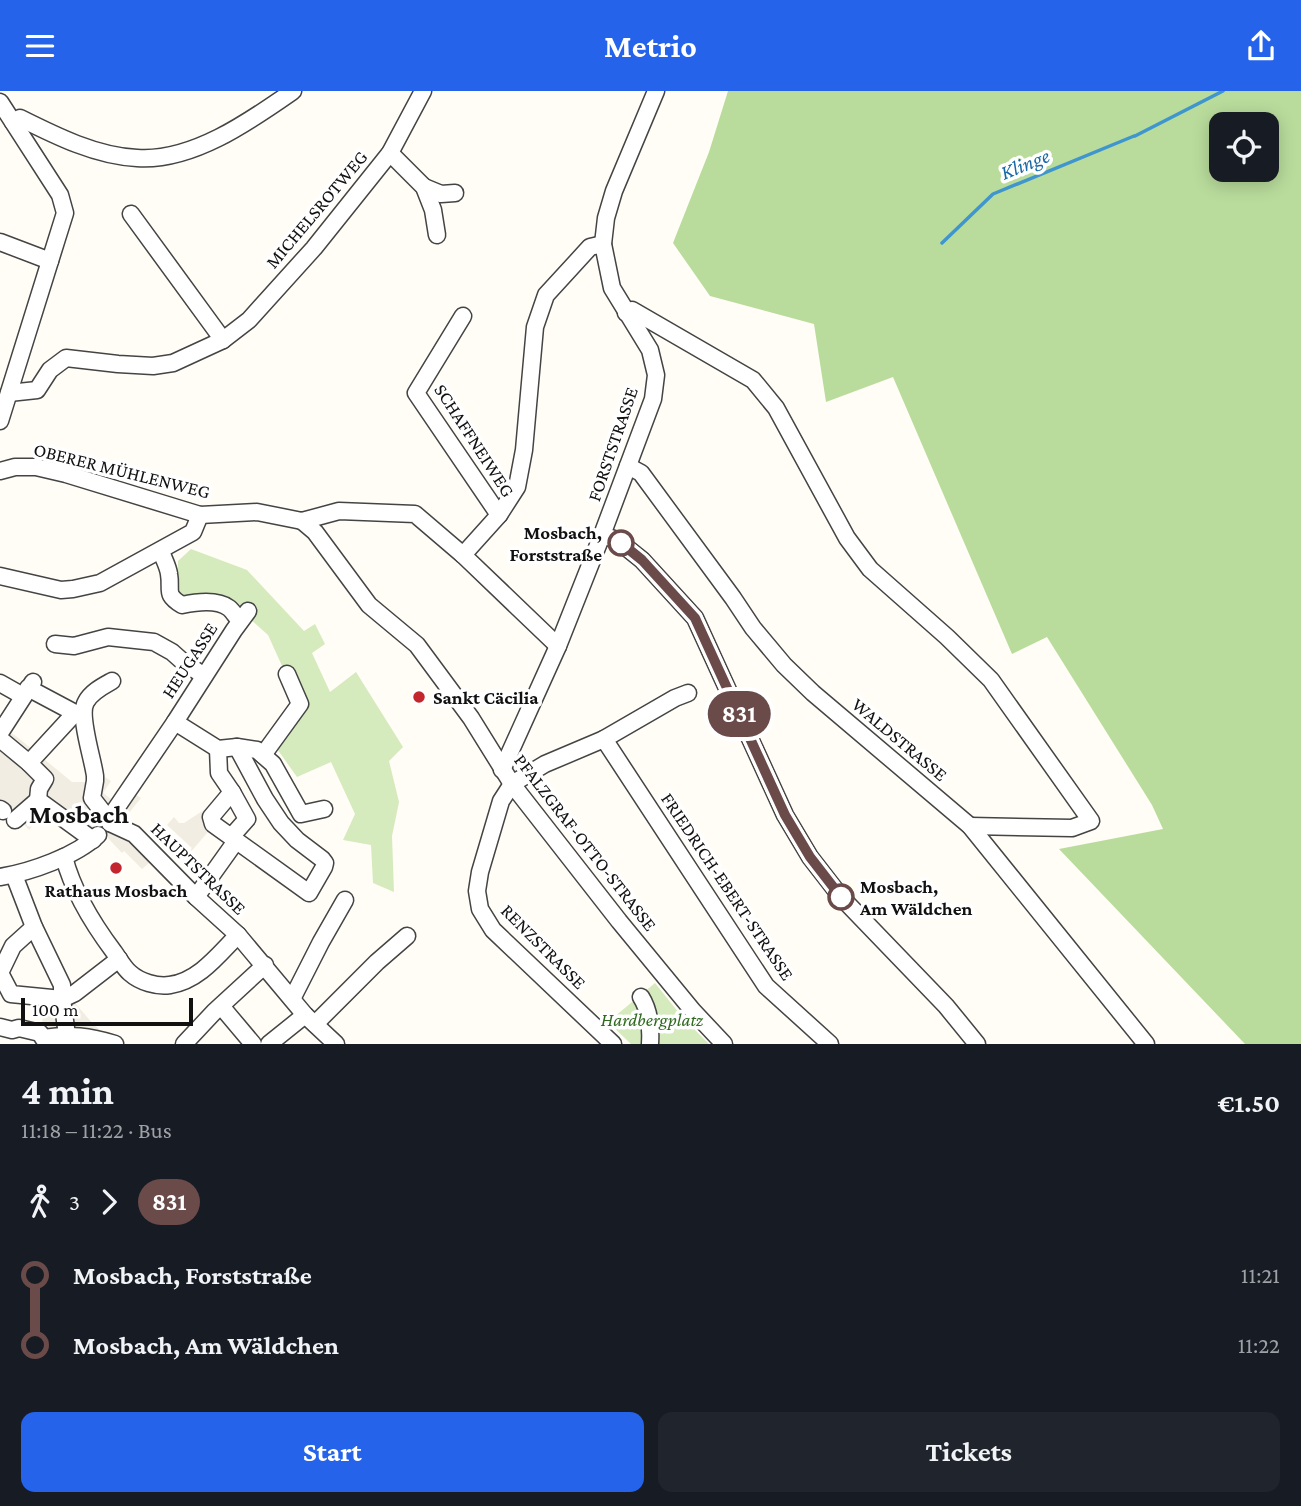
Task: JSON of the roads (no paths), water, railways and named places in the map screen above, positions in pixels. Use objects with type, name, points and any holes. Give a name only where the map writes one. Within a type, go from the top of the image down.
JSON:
[{"type":"street","points":[[13,122],[20,118],[60,138],[103,152],[138,159],[172,156],[212,142],[293,91]]},
{"type":"street","name":"MICHELSROTWEG","points":[[9,393],[37,390],[50,369],[66,358],[153,366],[173,363],[223,340],[249,320],[314,248],[390,153],[423,91]]},
{"type":"street","name":"FORSTSTRASSE","points":[[502,770],[558,646],[653,399],[656,375],[650,350],[612,288],[603,244],[606,218],[614,191],[656,91]]},
{"type":"street","points":[[0,102],[60,195],[65,213],[0,421]]},
{"type":"street","points":[[390,153],[424,187],[441,194],[455,193]]},
{"type":"street","points":[[424,187],[433,210],[437,235]]},
{"type":"street","points":[[131,213],[223,340]]},
{"type":"street","points":[[0,242],[50,261]]},
{"type":"street","points":[[463,555],[499,515],[517,487],[524,450],[535,327],[547,295],[590,247],[603,244]]},
{"type":"street","points":[[626,313],[632,310],[753,380],[776,408],[847,538],[870,569],[991,680],[1091,821],[1072,828],[970,826]]},
{"type":"street","name":"SCHAFFNEIWEG","points":[[463,316],[416,393],[499,515]]},
{"type":"street","name":"WALDSTRASSE","points":[[628,466],[641,473],[753,628],[783,665],[813,694],[970,826],[1146,1044]]},
{"type":"street","name":"OBERER MÜHLENWEG","points":[[0,471],[15,467],[36,467],[200,515],[257,512],[308,527],[339,511],[415,514],[463,555],[558,646]]},
{"type":"street","points":[[0,576],[61,590],[100,583],[193,532],[200,515]]},
{"type":"street","name":"PFALZGRAF-OTTO-STRASSE","points":[[308,527],[369,605],[417,645],[471,718],[512,784],[619,921],[693,1011],[724,1044]]},
{"type":"street","points":[[602,535],[617,540],[642,560],[695,618],[785,815],[810,857],[841,897],[946,1006],[977,1044]]},
{"type":"street","name":"HEUGASSE","points":[[110,821],[244,616],[220,603],[182,605],[172,599],[169,574],[161,551]]},
{"type":"street","points":[[55,644],[74,646],[108,637],[154,642],[173,652],[204,676]]},
{"type":"street","points":[[263,755],[300,704],[287,674]]},
{"type":"street","points":[[29,762],[79,713],[99,688],[113,681]]},
{"type":"street","points":[[0,683],[28,689],[79,713]]},
{"type":"street","points":[[0,733],[28,689]]},
{"type":"street","points":[[512,784],[545,764],[604,739],[688,693]]},
{"type":"street","points":[[67,1035],[62,993],[34,927],[7,876],[81,849],[110,821],[92,798],[95,776],[79,713]]},
{"type":"street","points":[[174,722],[218,749],[237,747],[257,750],[273,764],[301,814],[324,809]]},
{"type":"street","points":[[0,739],[45,779],[38,789],[43,805],[93,840]]},
{"type":"street","name":"FRIEDRICH-EBERT-STRASSE","points":[[604,739],[766,986],[830,1044]]},
{"type":"street","points":[[232,792],[211,817],[213,824],[309,893],[325,863],[281,823],[237,747]]},
{"type":"street","points":[[197,897],[247,819],[219,773],[218,749]]},
{"type":"street","name":"RENZSTRASSE","points":[[512,784],[501,801],[480,872],[477,891],[480,909],[493,930],[613,1044]]},
{"type":"street","points":[[6,814],[43,805]]},
{"type":"street","name":"HAUPTSTRASSE","points":[[110,821],[134,834],[238,935],[310,1020],[336,1044]]},
{"type":"street","points":[[64,857],[76,893],[119,959],[131,974],[154,985],[169,986],[184,982],[198,973],[238,935]]},
{"type":"street","points":[[292,999],[345,900]]},
{"type":"street","points":[[34,927],[13,946],[0,973],[10,994],[62,993],[119,959]]},
{"type":"street","points":[[269,1044],[310,1020],[407,936]]},
{"type":"street","points":[[184,1044],[264,965]]},
{"type":"street","points":[[641,997],[648,1012],[650,1044],[664,1044]]},
{"type":"street","points":[[221,1006],[253,1044]]},
{"type":"street","points":[[0,1027],[12,1030],[19,1028],[40,1033],[42,1037],[67,1035],[107,1042]]},
{"type":"waterway","name":"Klinge","points":[[1135,136],[1223,91]]},
{"type":"waterway","name":"Klinge","points":[[942,243],[993,194],[1134,136]]},
{"type":"place","name":"Mosbach, Forststraße","points":[[621,543]]},
{"type":"place","name":"Sankt Cäcilia","points":[[419,697]]},
{"type":"place","name":"Rathaus Mosbach","points":[[116,868]]},
{"type":"place","name":"Mosbach, Am Wäldchen","points":[[841,897]]},
{"type":"district","name":"Mosbach","points":[[79,814]]},
{"type":"park label","name":"Hardbergplatz","points":[[652,1019]]}]
